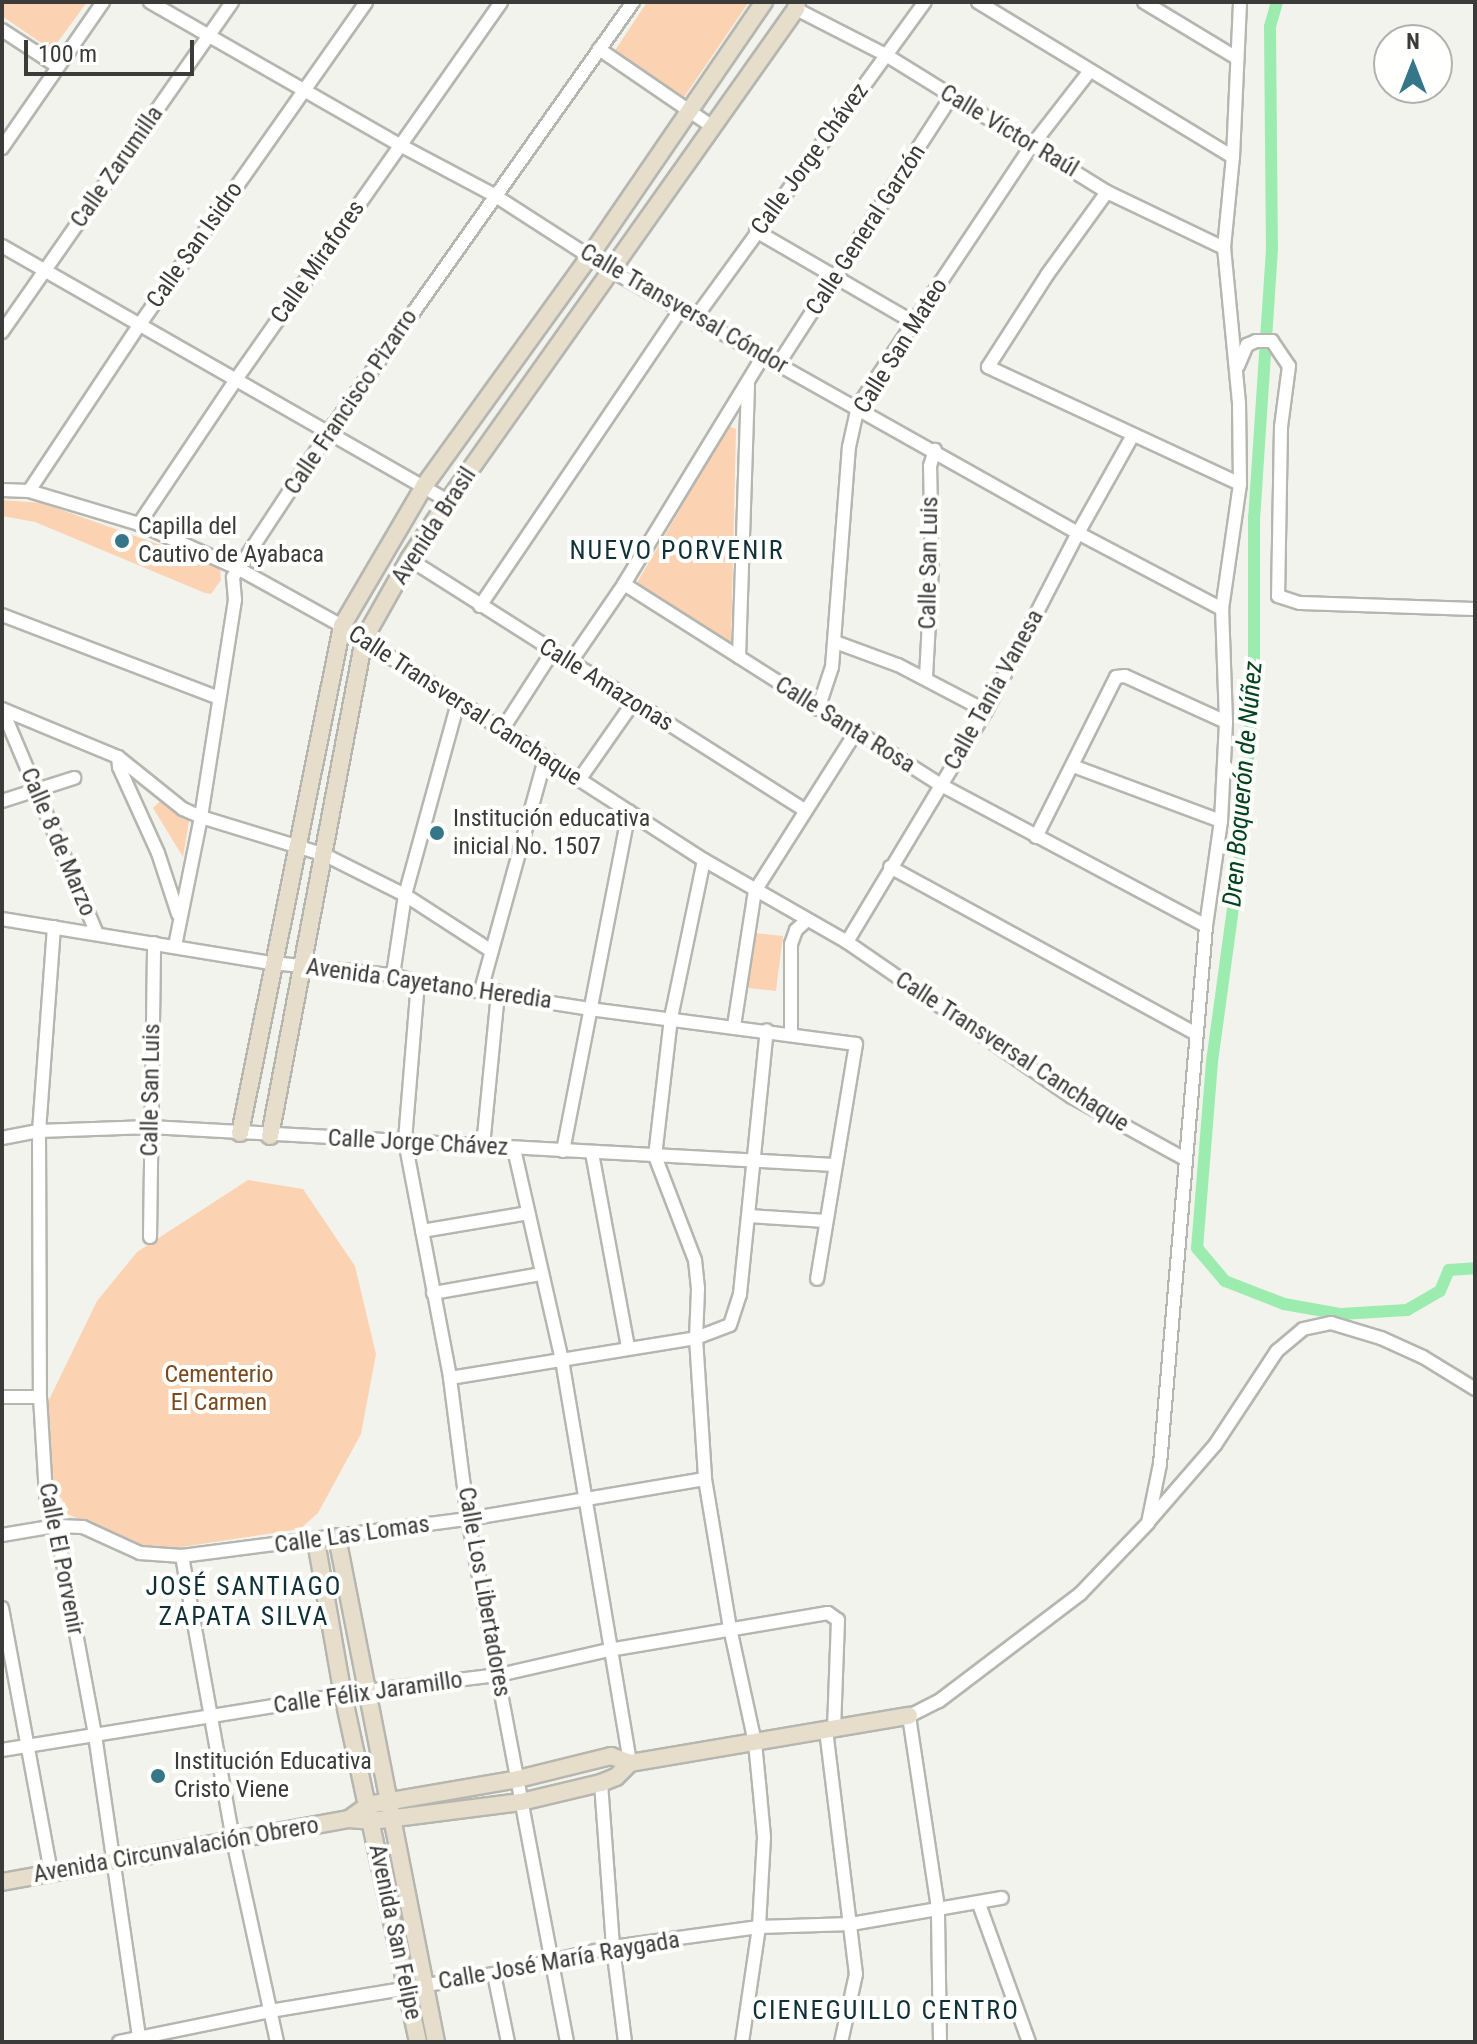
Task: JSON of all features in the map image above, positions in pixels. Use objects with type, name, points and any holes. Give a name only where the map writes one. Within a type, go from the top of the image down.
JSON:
[{"type":"street","points":[[2,148],[103,2]]},
{"type":"street","name":"Calle Transversal Cóndor","points":[[150,2],[209,38],[494,195],[612,271],[858,406],[1078,533],[1222,609]]},
{"type":"street","name":"Calle Zarumilla","points":[[2,332],[232,2]]},
{"type":"street","name":"Calle San Isidro","points":[[29,491],[140,324],[302,89],[366,2]]},
{"type":"street","name":"Calle Mirafores","points":[[139,524],[237,378],[501,2]]},
{"type":"street","name":"Calle Francisco Pizarro","points":[[175,946],[201,817],[217,697],[235,600],[233,577],[328,433],[633,2]]},
{"type":"street","name":"Avenida Brasil","points":[[240,1133],[342,626],[424,486],[590,256],[764,2]]},
{"type":"street","name":"Calle Jorge Chávez","points":[[696,317],[925,2]]},
{"type":"street","points":[[978,2],[993,6],[1089,72],[1233,157]]},
{"type":"street","points":[[1144,2],[1237,58]]},
{"type":"street","points":[[1148,1523],[1167,1399],[1206,926],[1221,821],[1226,722],[1222,609],[1240,484],[1236,371],[1224,248],[1233,157],[1240,2]]},
{"type":"street","name":"Avenida Brasil","points":[[270,1136],[364,639],[409,559],[448,501],[796,5]]},
{"type":"street","name":"Calle Víctor Raúl","points":[[796,5],[886,55],[1107,192],[1224,248]]},
{"type":"street","points":[[2,30],[57,66]]},
{"type":"street","points":[[599,49],[713,127]]},
{"type":"street","name":"Calle San Mateo","points":[[818,709],[829,681],[835,642],[849,447],[858,406],[1033,144],[1089,72]]},
{"type":"street","name":"Calle General Garzón","points":[[779,363],[952,96]]},
{"type":"street","points":[[1107,192],[1047,275],[988,367],[1240,484]]},
{"type":"street","points":[[756,231],[834,279],[913,322]]},
{"type":"street","points":[[2,246],[448,501]]},
{"type":"street","points":[[480,606],[682,308]]},
{"type":"street","points":[[1236,371],[1241,353],[1256,341],[1272,341],[1289,366],[1281,427],[1278,596],[1300,603],[1475,609]]},
{"type":"street","points":[[570,663],[624,584],[763,356]]},
{"type":"street","points":[[739,657],[748,385]]},
{"type":"street","name":"Calle Tania Vanesa","points":[[847,942],[986,711],[1078,533],[1133,435]]},
{"type":"street","name":"Calle San Luis","points":[[926,677],[932,567],[930,466],[935,450]]},
{"type":"street","name":"Calle Transversal Canchaque","points":[[2,490],[29,491],[139,524],[239,569],[342,626],[704,860],[847,942],[1072,1097],[1185,1159]]},
{"type":"street","name":"Calle Amazonas","points":[[409,559],[805,810]]},
{"type":"street","name":"Calle Santa Rosa","points":[[624,584],[941,785],[1206,926]]},
{"type":"street","points":[[2,615],[217,697]]},
{"type":"street","points":[[835,642],[926,677],[986,711]]},
{"type":"street","points":[[502,730],[553,651]]},
{"type":"street","points":[[1036,837],[1120,675],[1226,722]]},
{"type":"street","points":[[393,975],[405,895],[458,702]]},
{"type":"street","points":[[579,780],[633,703]]},
{"type":"street","points":[[2,709],[118,757],[183,809],[325,855],[405,895],[490,950]]},
{"type":"street","name":"Calle 8 de Marzo","points":[[2,709],[96,932]]},
{"type":"street","points":[[734,1026],[755,891],[856,732]]},
{"type":"street","points":[[118,757],[119,767],[158,853],[179,917]]},
{"type":"street","points":[[481,990],[545,759]]},
{"type":"street","points":[[1073,766],[1221,821]]},
{"type":"street","points":[[2,801],[74,778]]},
{"type":"street","points":[[563,1151],[629,811]]},
{"type":"street","points":[[704,860],[671,1018],[655,1156],[695,1260],[698,1289],[696,1338],[705,1479],[730,1628],[755,1743],[764,1837],[759,1927],[742,2042]]},
{"type":"street","points":[[890,867],[1196,1034]]},
{"type":"street","name":"Avenida Cayetano Heredia","points":[[2,919],[272,963],[393,975],[418,982],[498,992],[590,1009],[791,1032],[856,1044],[834,1165]]},
{"type":"street","points":[[791,1032],[791,944],[796,930],[806,921]]},
{"type":"street","name":"Calle El Porvenir","points":[[54,927],[39,1131],[40,1397],[46,1495],[56,1526],[95,1735],[140,2040]]},
{"type":"street","name":"Calle San Luis","points":[[150,1237],[154,943]]},
{"type":"street","name":"Calle Los Libertadores","points":[[418,982],[405,1141],[450,1378],[468,1519],[567,2042]]},
{"type":"street","points":[[483,1146],[498,992]]},
{"type":"street","points":[[450,1378],[696,1338],[724,1330],[735,1315],[767,1030]]},
{"type":"street","name":"Calle Jorge Chávez","points":[[2,1138],[39,1131],[150,1127],[834,1165]]},
{"type":"street","points":[[514,1149],[562,1360],[630,1763]]},
{"type":"street","points":[[592,1153],[628,1347]]},
{"type":"street","points":[[817,1279],[834,1165]]},
{"type":"street","points":[[422,1231],[528,1213]]},
{"type":"street","points":[[748,1216],[826,1221]]},
{"type":"street","points":[[433,1293],[541,1274]]},
{"type":"street","points":[[940,2042],[938,1908],[909,1716],[939,1701],[1080,1594],[1148,1523],[1215,1445],[1277,1351],[1303,1329],[1331,1323],[1381,1338],[1423,1357],[1475,1389]]},
{"type":"street","points":[[2,1397],[40,1397]]},
{"type":"street","name":"Calle Las Lomas","points":[[2,1535],[56,1526],[83,1527],[140,1553],[182,1556],[468,1519],[705,1479]]},
{"type":"street","name":"Avenida San Felipe","points":[[337,1537],[436,2042]]},
{"type":"street","name":"Avenida San Felipe","points":[[316,1541],[343,1695],[418,2042]]},
{"type":"street","points":[[182,1556],[233,1840],[277,2042]]},
{"type":"street","points":[[2,1608],[25,1746],[51,1873]]},
{"type":"street","name":"Calle Félix Jaramillo","points":[[2,1750],[366,1691],[499,1675],[609,1650],[828,1613],[838,1620],[830,1729]]},
{"type":"street","name":"Avenida Circunvalación Obrero","points":[[2,1882],[349,1819],[370,1813],[389,1801],[518,1779],[611,1756],[630,1763],[909,1716]]},
{"type":"street","points":[[830,1729],[856,1974],[841,2042]]},
{"type":"street","name":"Avenida Circunvalación Obrero","points":[[370,1813],[392,1818],[521,1802],[601,1783],[616,1777],[630,1763]]},
{"type":"street","points":[[601,1783],[613,1947],[625,2042]]},
{"type":"street","name":"Calle José María Raygada","points":[[119,2042],[270,2011],[494,1974],[613,1947],[759,1927],[851,1924],[1002,1898]]},
{"type":"street","points":[[979,1904],[1029,2042]]},
{"type":"street","points":[[494,1974],[508,2042]]},
{"type":"green space","points":[[2,2],[87,2],[55,46],[47,47],[2,16]]},
{"type":"green space","points":[[647,2],[749,2],[678,106],[608,61]]},
{"type":"green space","points":[[729,426],[736,429],[731,647],[635,586]]},
{"type":"green space","points":[[2,500],[42,503],[217,565],[221,580],[211,594],[205,593],[35,522],[2,516]]},
{"type":"green space","points":[[163,798],[189,821],[183,857],[153,808]]},
{"type":"green space","points":[[754,933],[783,936],[776,991],[748,988]]},
{"type":"green space","name":"Cementerio El Carmen","points":[[248,1180],[303,1189],[355,1266],[376,1354],[361,1434],[318,1513],[300,1529],[162,1550],[144,1547],[65,1513],[69,1510],[58,1494],[51,1495],[45,1408],[97,1301],[137,1252]]},
{"type":"waterway","name":"Dren Boquerón de Núñez","points":[[1277,2],[1270,27],[1272,249],[1254,517],[1254,683],[1241,850],[1212,1062],[1197,1248],[1225,1281],[1284,1304],[1341,1314],[1407,1310],[1440,1291],[1449,1270],[1475,1268]]},
{"type":"place","name":"Capilla del Cautivo de Ayabaca","points":[[122,541]]},
{"type":"place","name":"Institución educativa inicial No. 1507","points":[[437,833]]},
{"type":"place","name":"Institución Educativa Cristo Viene","points":[[158,1776]]},
{"type":"district","name":"NUEVO PORVENIR","points":[[677,551]]},
{"type":"district","name":"JOSÉ SANTIAGO ZAPATA SILVA","points":[[244,1602]]},
{"type":"district","name":"CIENEGUILLO CENTRO","points":[[886,2011]]}]
